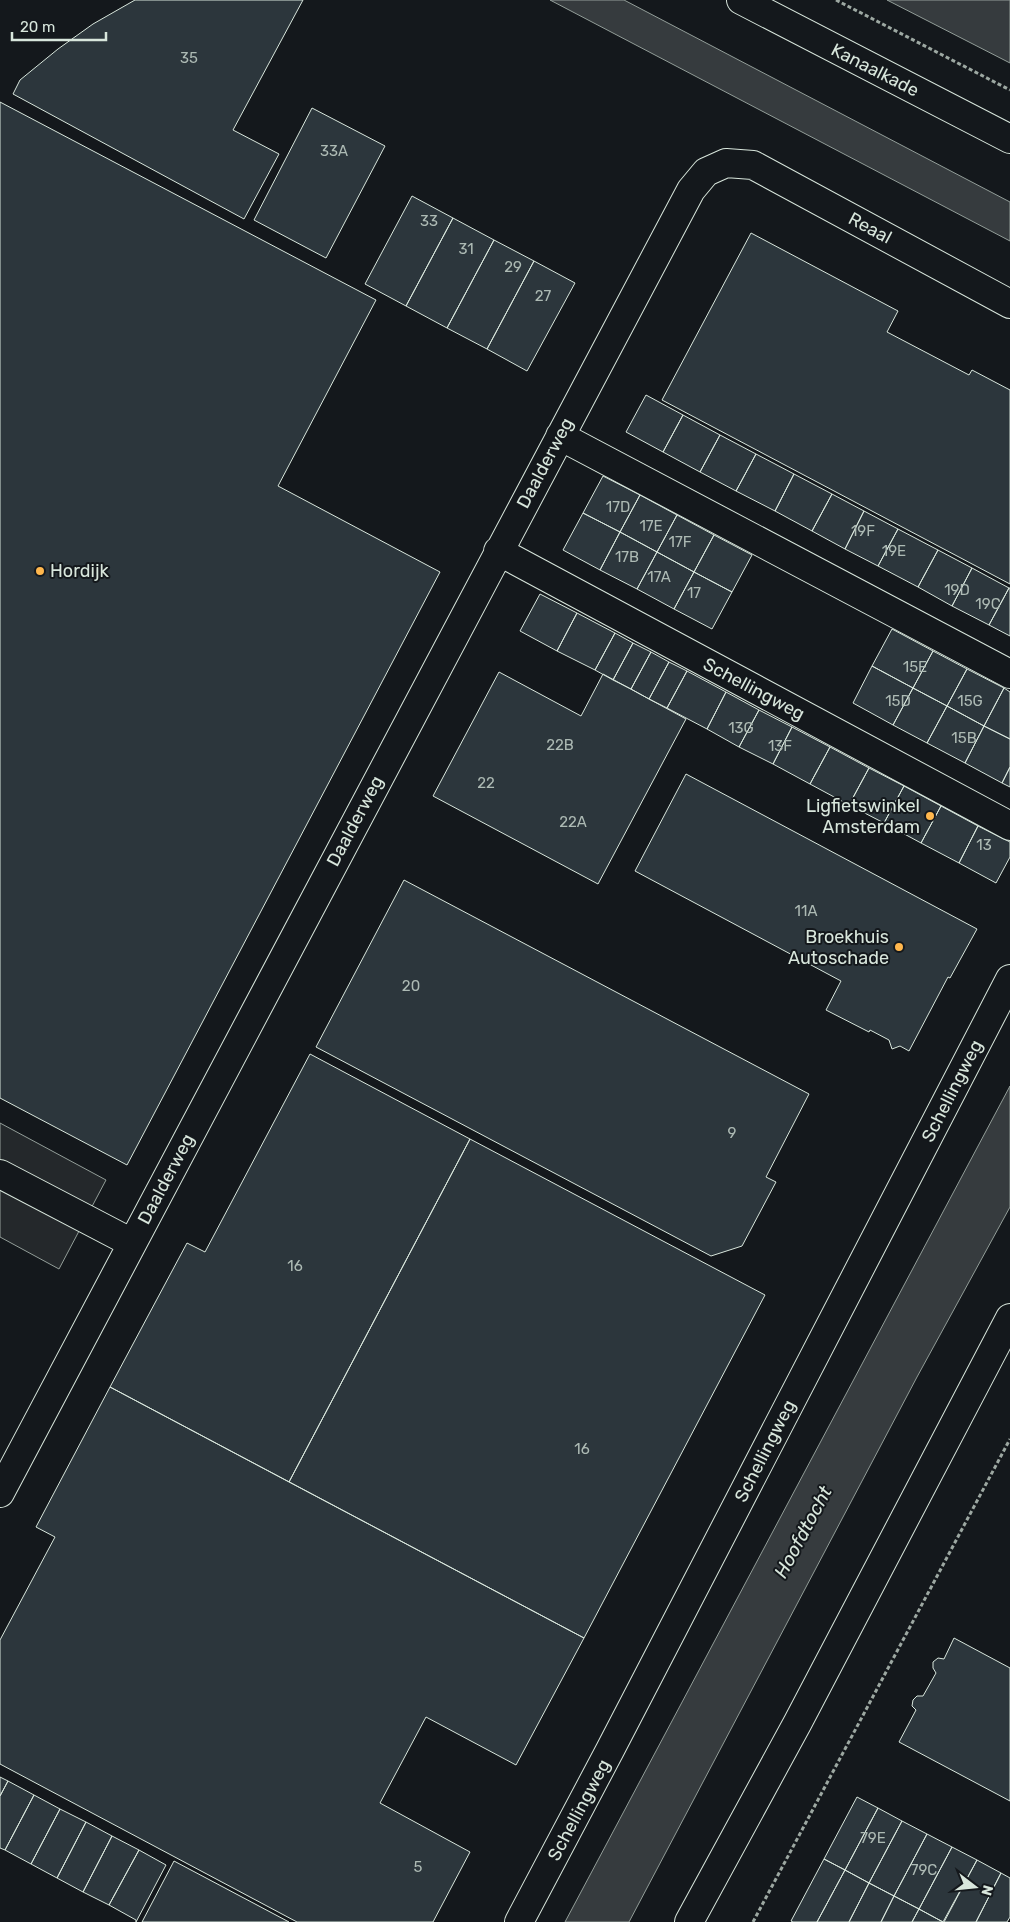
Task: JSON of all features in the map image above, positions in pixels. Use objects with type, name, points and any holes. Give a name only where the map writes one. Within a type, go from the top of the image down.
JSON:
[{"type":"street","name":"Kanaalkade","points":[[741,0],[1010,139]]},
{"type":"street","name":"Reaal","points":[[726,163],[753,165],[1010,304]]},
{"type":"street","name":"Daalderweg","points":[[0,1493],[690,190],[706,172],[726,163]]},
{"type":"street","points":[[560,436],[1010,674]]},
{"type":"street","name":"Schellingweg","points":[[498,551],[1010,826]]},
{"type":"street","name":"Schellingweg","points":[[519,1922],[1010,979]]},
{"type":"street","points":[[0,1174],[132,1243]]},
{"type":"street","points":[[689,1922],[798,1722],[1010,1318]]},
{"type":"path","points":[[836,0],[1010,90]]},
{"type":"path","points":[[753,1922],[1010,1439]]},
{"type":"shaded area","points":[[0,1123],[106,1180],[59,1269],[0,1237]]},
{"type":"water","points":[[550,0],[624,0],[1010,202],[1010,241]]},
{"type":"water","points":[[887,0],[1010,0],[1010,63]]},
{"type":"water","name":"Hoofdtocht","points":[[1010,1086],[1010,1207],[917,1377],[629,1922],[565,1922]]},
{"type":"building","points":[[135,0],[303,0],[233,130],[279,154],[244,219],[13,94],[20,80],[58,49],[93,24]]},
{"type":"building","points":[[0,102],[376,300],[278,486],[440,572],[127,1165],[0,1098]]},
{"type":"building","points":[[312,108],[385,146],[326,258],[254,220]]},
{"type":"building","points":[[412,196],[453,218],[406,306],[365,284]]},
{"type":"building","points":[[453,218],[494,240],[447,328],[406,306]]},
{"type":"building","points":[[751,233],[898,311],[887,332],[969,375],[972,370],[1010,390],[1010,584],[662,400]]},
{"type":"building","points":[[494,240],[534,261],[487,349],[447,328]]},
{"type":"building","points":[[534,261],[575,283],[527,371],[487,349]]},
{"type":"building","points":[[646,395],[683,415],[663,452],[626,432]]},
{"type":"building","points":[[683,415],[720,435],[700,472],[663,452]]},
{"type":"building","points":[[720,435],[756,454],[736,491],[700,472]]},
{"type":"building","points":[[756,454],[794,474],[775,511],[736,491]]},
{"type":"building","points":[[794,474],[832,494],[812,531],[775,511]]},
{"type":"building","points":[[603,476],[640,495],[620,532],[583,513]]},
{"type":"building","points":[[832,494],[864,511],[845,549],[812,531]]},
{"type":"building","points":[[640,495],[677,515],[657,552],[620,532]]},
{"type":"building","points":[[864,511],[898,529],[878,566],[845,549]]},
{"type":"building","points":[[583,513],[620,532],[600,570],[563,550]]},
{"type":"building","points":[[677,515],[714,535],[694,572],[657,552]]},
{"type":"building","points":[[898,529],[938,550],[918,587],[878,566]]},
{"type":"building","points":[[620,532],[657,552],[637,589],[600,570]]},
{"type":"building","points":[[714,535],[752,555],[732,592],[694,572]]},
{"type":"building","points":[[938,550],[972,568],[952,606],[918,587]]},
{"type":"building","points":[[657,552],[694,572],[674,609],[637,589]]},
{"type":"building","points":[[972,568],[1009,588],[989,625],[952,606]]},
{"type":"building","points":[[694,572],[732,592],[712,629],[674,609]]},
{"type":"building","points":[[1010,588],[1010,636],[989,625]]},
{"type":"building","points":[[540,594],[577,613],[557,651],[520,631]]},
{"type":"building","points":[[577,613],[615,633],[595,670],[557,651]]},
{"type":"building","points":[[892,629],[933,651],[913,688],[872,666]]},
{"type":"building","points":[[615,633],[633,643],[613,680],[595,670]]},
{"type":"building","points":[[633,643],[651,652],[631,689],[613,680]]},
{"type":"building","points":[[933,651],[967,669],[947,706],[913,688]]},
{"type":"building","points":[[651,652],[669,662],[649,699],[631,689]]},
{"type":"building","points":[[669,662],[687,671],[667,708],[649,699]]},
{"type":"building","points":[[872,666],[913,688],[893,725],[853,703]]},
{"type":"building","points":[[967,669],[1004,688],[984,726],[947,706]]},
{"type":"building","points":[[687,671],[726,692],[707,729],[667,708]]},
{"type":"building","points":[[499,672],[581,716],[603,674],[686,719],[598,884],[433,796]]},
{"type":"building","points":[[913,688],[947,706],[927,743],[893,725]]},
{"type":"building","points":[[1004,688],[1010,692],[1010,739],[984,726]]},
{"type":"building","points":[[726,692],[759,710],[739,747],[707,729]]},
{"type":"building","points":[[947,706],[984,726],[965,763],[927,743]]},
{"type":"building","points":[[759,710],[792,727],[773,764],[739,747]]},
{"type":"building","points":[[984,726],[1010,739],[1010,767],[1002,783],[965,763]]},
{"type":"building","points":[[792,727],[830,747],[810,784],[773,764]]},
{"type":"building","points":[[830,747],[869,768],[849,805],[810,784]]},
{"type":"building","points":[[1010,767],[1010,787],[1002,783]]},
{"type":"building","points":[[869,768],[904,786],[884,823],[849,805]]},
{"type":"building","points":[[686,774],[977,929],[950,978],[948,977],[909,1051],[900,1046],[892,1049],[889,1040],[826,1010],[841,981],[635,871]]},
{"type":"building","points":[[904,786],[941,806],[921,843],[884,823]]},
{"type":"building","points":[[941,806],[978,826],[959,863],[921,843]]},
{"type":"building","points":[[978,826],[1010,842],[1010,857],[996,883],[959,863]]},
{"type":"building","points":[[404,880],[809,1094],[766,1177],[776,1182],[742,1246],[711,1256],[316,1047]]},
{"type":"building","points":[[310,1054],[470,1139],[289,1482],[110,1387],[187,1243],[205,1252]]},
{"type":"building","points":[[470,1139],[765,1295],[584,1638],[289,1482]]},
{"type":"building","points":[[110,1387],[584,1638],[516,1765],[426,1717],[380,1803],[470,1852],[433,1922],[297,1922],[0,1764],[0,1640],[55,1537],[36,1527]]},
{"type":"building","points":[[954,1638],[1010,1668],[1010,1801],[899,1742],[916,1710],[912,1706],[913,1700],[917,1696],[923,1696],[936,1673],[933,1668],[933,1662],[938,1658],[944,1659]]},
{"type":"building","points":[[0,1777],[8,1781],[0,1796]]},
{"type":"building","points":[[8,1781],[34,1795],[5,1850],[0,1848],[0,1796]]},
{"type":"building","points":[[34,1795],[60,1809],[31,1864],[5,1850]]},
{"type":"building","points":[[857,1797],[878,1808],[845,1870],[824,1859]]},
{"type":"building","points":[[878,1808],[902,1821],[869,1883],[845,1870]]},
{"type":"building","points":[[60,1809],[86,1822],[57,1878],[31,1864]]},
{"type":"building","points":[[902,1821],[927,1834],[894,1896],[869,1883]]},
{"type":"building","points":[[86,1822],[112,1836],[83,1892],[57,1878]]},
{"type":"building","points":[[927,1834],[952,1847],[919,1909],[894,1896]]},
{"type":"building","points":[[112,1836],[139,1850],[109,1905],[83,1892]]},
{"type":"building","points":[[952,1847],[977,1860],[943,1922],[919,1909]]},
{"type":"building","points":[[139,1850],[166,1865],[136,1922],[136,1920],[109,1905]]},
{"type":"building","points":[[824,1859],[845,1870],[817,1922],[791,1921]]},
{"type":"building","points":[[977,1860],[1001,1873],[976,1922],[944,1922]]},
{"type":"building","points":[[174,1861],[289,1922],[142,1922]]},
{"type":"building","points":[[845,1870],[869,1883],[849,1922],[817,1922]]},
{"type":"building","points":[[1001,1873],[1010,1878],[1010,1917],[1007,1922],[976,1922]]},
{"type":"building","points":[[869,1883],[894,1896],[881,1922],[849,1922]]},
{"type":"building","points":[[894,1896],[919,1909],[912,1922],[881,1922]]},
{"type":"building","points":[[919,1909],[943,1922],[912,1922]]},
{"type":"place","name":"Hordijk","points":[[40,571]]},
{"type":"place","name":"Ligfietswinkel Amsterdam","points":[[930,816]]},
{"type":"place","name":"Broekhuis Autoschade","points":[[899,947]]}]
